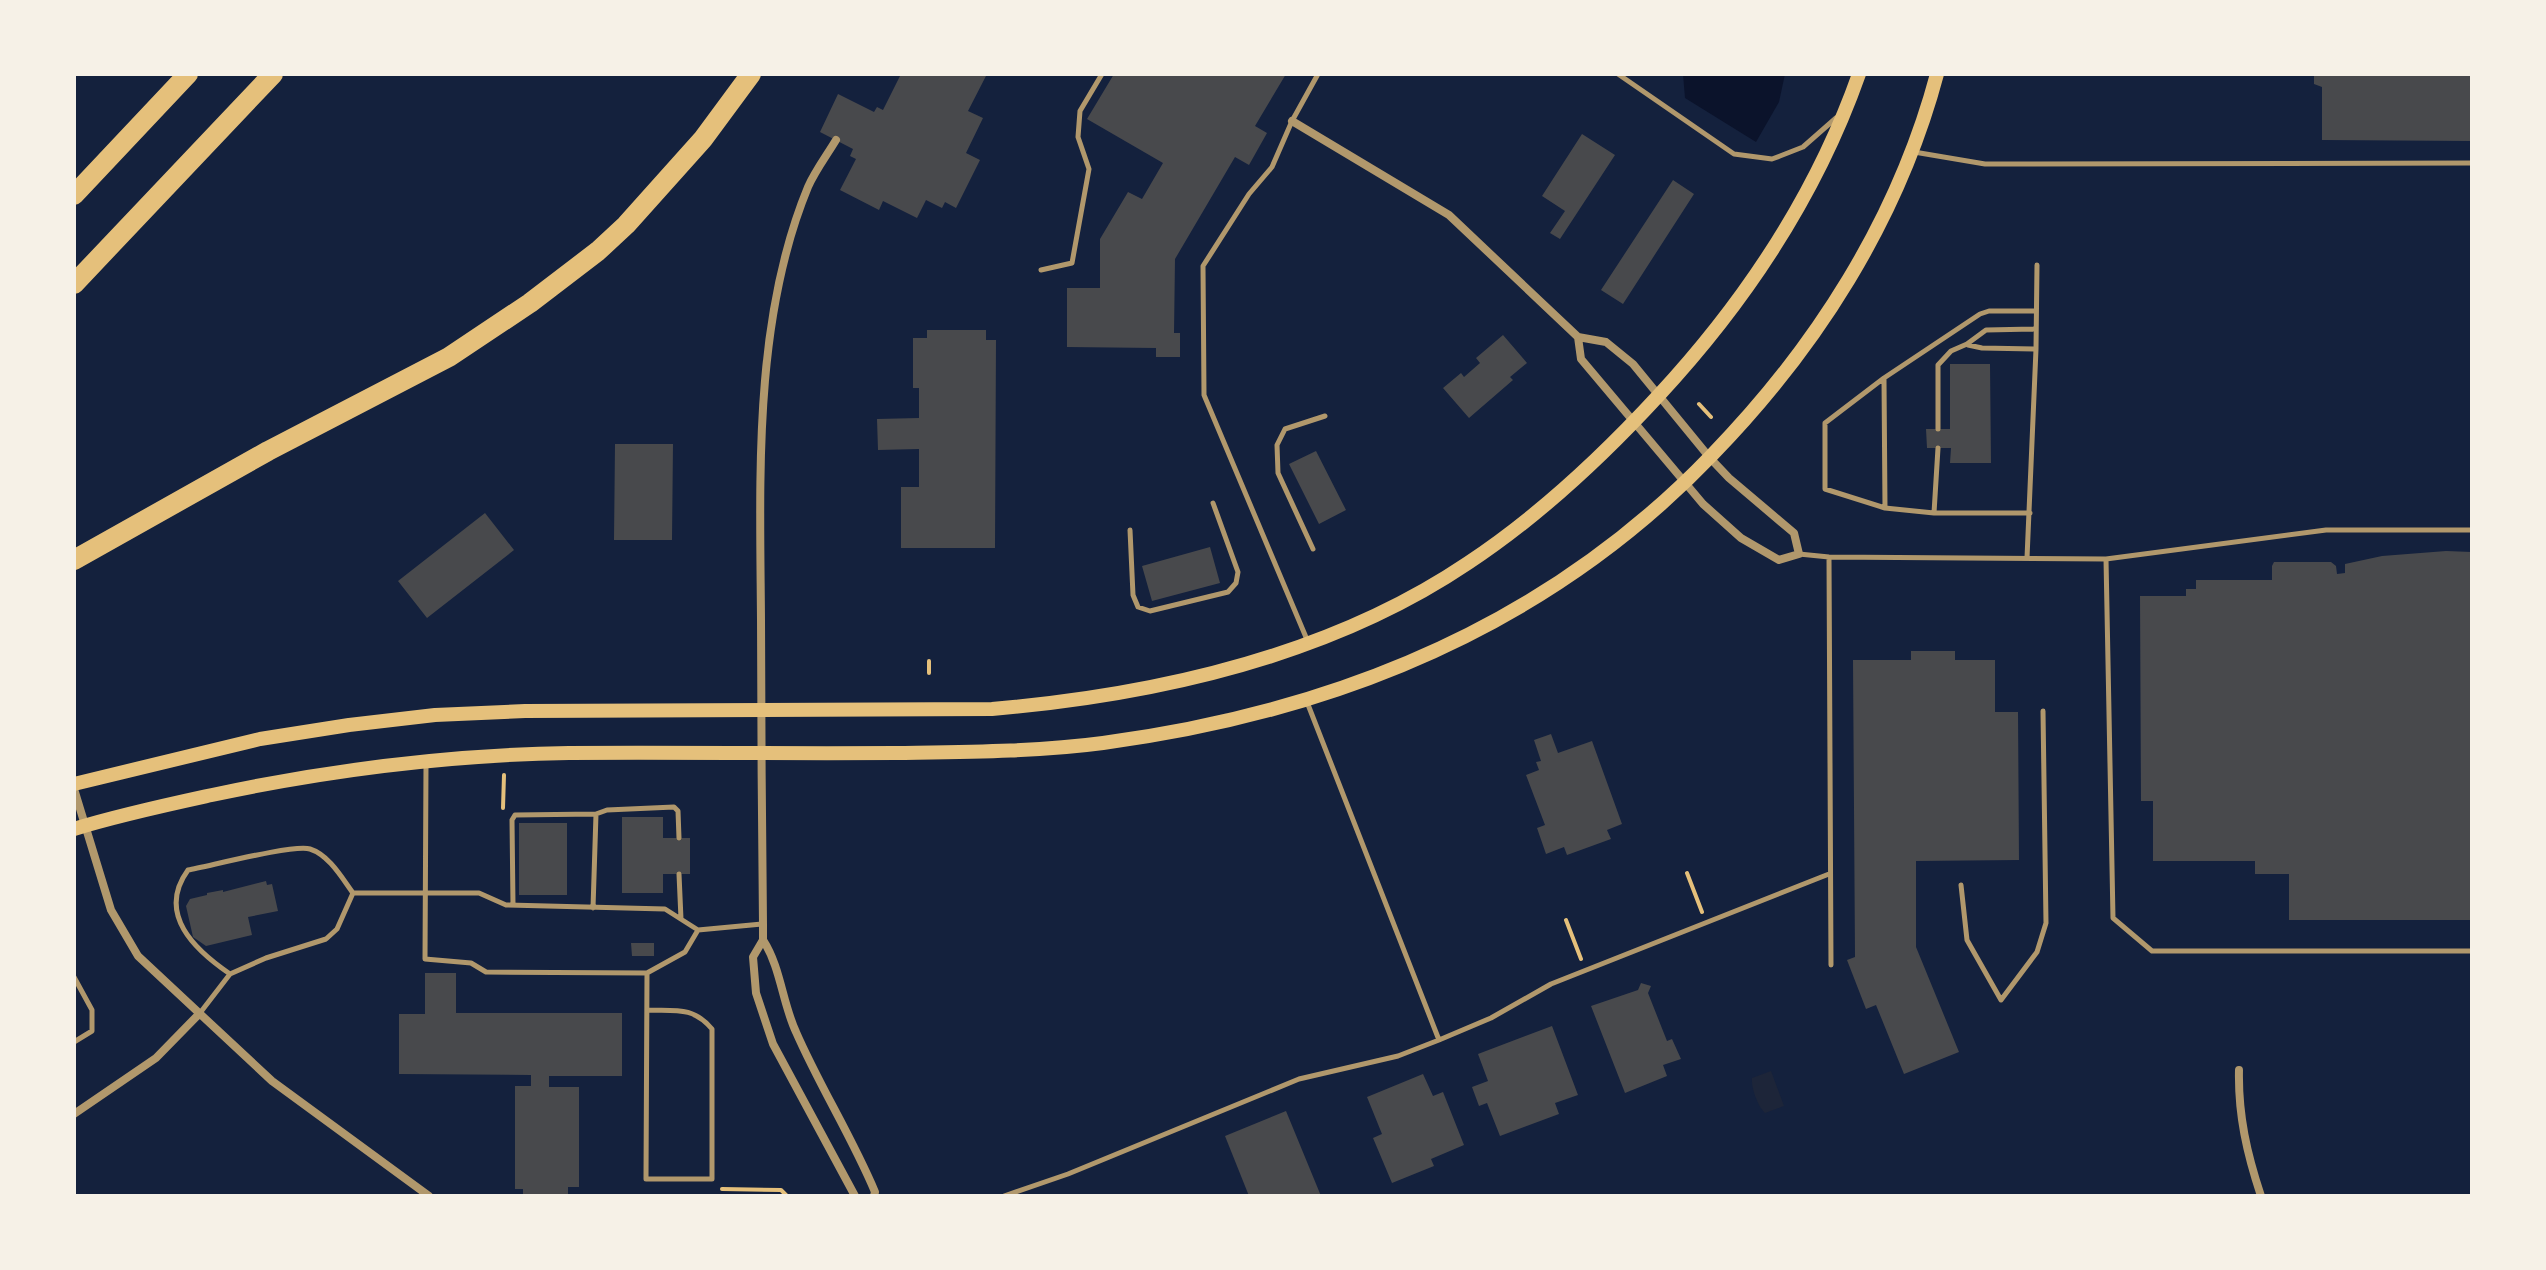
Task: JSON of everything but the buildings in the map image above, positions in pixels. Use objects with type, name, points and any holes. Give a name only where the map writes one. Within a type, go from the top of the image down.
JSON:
[{"type":"highway","points":[[74,195],[188,74]]},
{"type":"highway","points":[[74,284],[273,74]]},
{"type":"highway","points":[[74,560],[268,451],[449,357],[530,303],[598,251],[626,225],[703,139],[751,74]]},
{"type":"main road","points":[[74,786],[260,739],[435,715],[525,711],[992,709],[1068,702],[1159,686],[1230,669],[1308,643],[1398,604],[1467,564],[1531,519],[1634,422],[1702,349],[1752,284],[1791,224],[1846,110],[1859,74]]},
{"type":"main road","points":[[80,827],[233,790],[425,760],[565,753],[996,752],[1098,744],[1250,717],[1380,675],[1517,610],[1585,567],[1648,518],[1750,416],[1809,342],[1883,218],[1913,151],[1937,74]]},
{"type":"street","points":[[1292,121],[1449,215],[1578,337],[1606,342],[1633,364],[1710,458],[1794,533],[1799,554],[1779,560],[1741,538],[1703,504],[1581,359],[1578,337]]},
{"type":"street","points":[[836,140],[810,184],[795,222],[776,304],[765,373],[761,710],[763,940],[753,957],[756,993],[773,1044],[855,1196]]},
{"type":"street","points":[[74,786],[80,827],[111,910],[138,956],[272,1081],[429,1196]]},
{"type":"street","points":[[763,940],[774,958],[794,1028],[816,1078],[856,1147],[874,1196]]},
{"type":"street","points":[[74,1114],[156,1058],[200,1013]]},
{"type":"street","points":[[2239,1070],[2240,1115],[2249,1162],[2261,1196]]},
{"type":"lane","points":[[1041,270],[1072,263],[1089,169],[1078,137],[1080,111],[1102,74]]},
{"type":"lane","points":[[1308,643],[1204,395],[1203,266],[1249,194],[1272,167],[1292,121],[1318,74]]},
{"type":"lane","points":[[1618,74],[1734,154],[1772,159],[1803,147],[1846,110]]},
{"type":"lane","points":[[1913,151],[1985,164],[2472,163]]},
{"type":"lane","points":[[2027,558],[2037,265]]},
{"type":"lane","points":[[2030,513],[1934,513],[1885,508],[1825,489],[1825,423],[1884,378],[1980,314],[1989,311],[2036,311]]},
{"type":"lane","points":[[1938,429],[1938,365],[1951,351],[1986,330],[2036,329]]},
{"type":"lane","points":[[1967,344],[1982,348],[2036,349]]},
{"type":"lane","points":[[1884,378],[1885,508]]},
{"type":"lane","points":[[1313,549],[1278,473],[1277,445],[1285,429],[1325,416]]},
{"type":"lane","points":[[1934,513],[1938,448]]},
{"type":"lane","points":[[1130,530],[1133,595],[1138,607],[1150,611],[1228,592],[1236,583],[1238,572],[1213,503]]},
{"type":"lane","points":[[1799,554],[1829,557],[2106,559],[2326,530],[2472,530]]},
{"type":"lane","points":[[1829,557],[1831,965]]},
{"type":"lane","points":[[2106,559],[2113,918],[2152,951],[2472,951]]},
{"type":"lane","points":[[1307,701],[1439,1040]]},
{"type":"lane","points":[[1961,885],[1967,940],[2001,1000],[2037,952],[2046,923],[2043,711]]},
{"type":"lane","points":[[425,760],[425,959],[471,963],[486,972],[647,973],[685,952],[698,930]]},
{"type":"lane","points":[[513,905],[512,820],[515,815],[596,814],[607,810],[674,807],[678,811],[679,838]]},
{"type":"lane","points":[[593,908],[596,814]]},
{"type":"lane","points":[[230,974],[201,954],[184,933],[177,885],[188,870],[279,851],[309,848],[331,864],[353,893]]},
{"type":"lane","points":[[679,874],[681,919]]},
{"type":"lane","points":[[1004,1196],[1068,1174],[1299,1079],[1398,1056],[1439,1040],[1491,1018],[1551,984],[1829,874]]},
{"type":"lane","points":[[353,893],[479,893],[506,905],[665,909],[698,930],[763,924]]},
{"type":"lane","points":[[200,1013],[230,974],[266,958],[326,939],[337,929],[353,893]]},
{"type":"lane","points":[[647,973],[646,1179],[712,1179],[712,1029],[702,1016],[691,1012],[647,1010]]},
{"type":"lane","points":[[74,977],[92,1010],[92,1031],[74,1042]]},
{"type":"path","points":[[1699,404],[1711,417]]},
{"type":"path","points":[[929,661],[929,673]]},
{"type":"path","points":[[504,775],[503,808],[515,815]]},
{"type":"path","points":[[1687,873],[1706,923]]},
{"type":"path","points":[[1566,920],[1586,970]]},
{"type":"path","points":[[733,1189],[781,1190],[787,1196]]},
{"type":"shaded area","points":[[1683,74],[1785,74],[1779,102],[1756,142],[1685,98]]},
{"type":"shaded area","points":[[1771,1071],[1784,1106],[1765,1113],[1756,1097],[1752,1078]]}]
